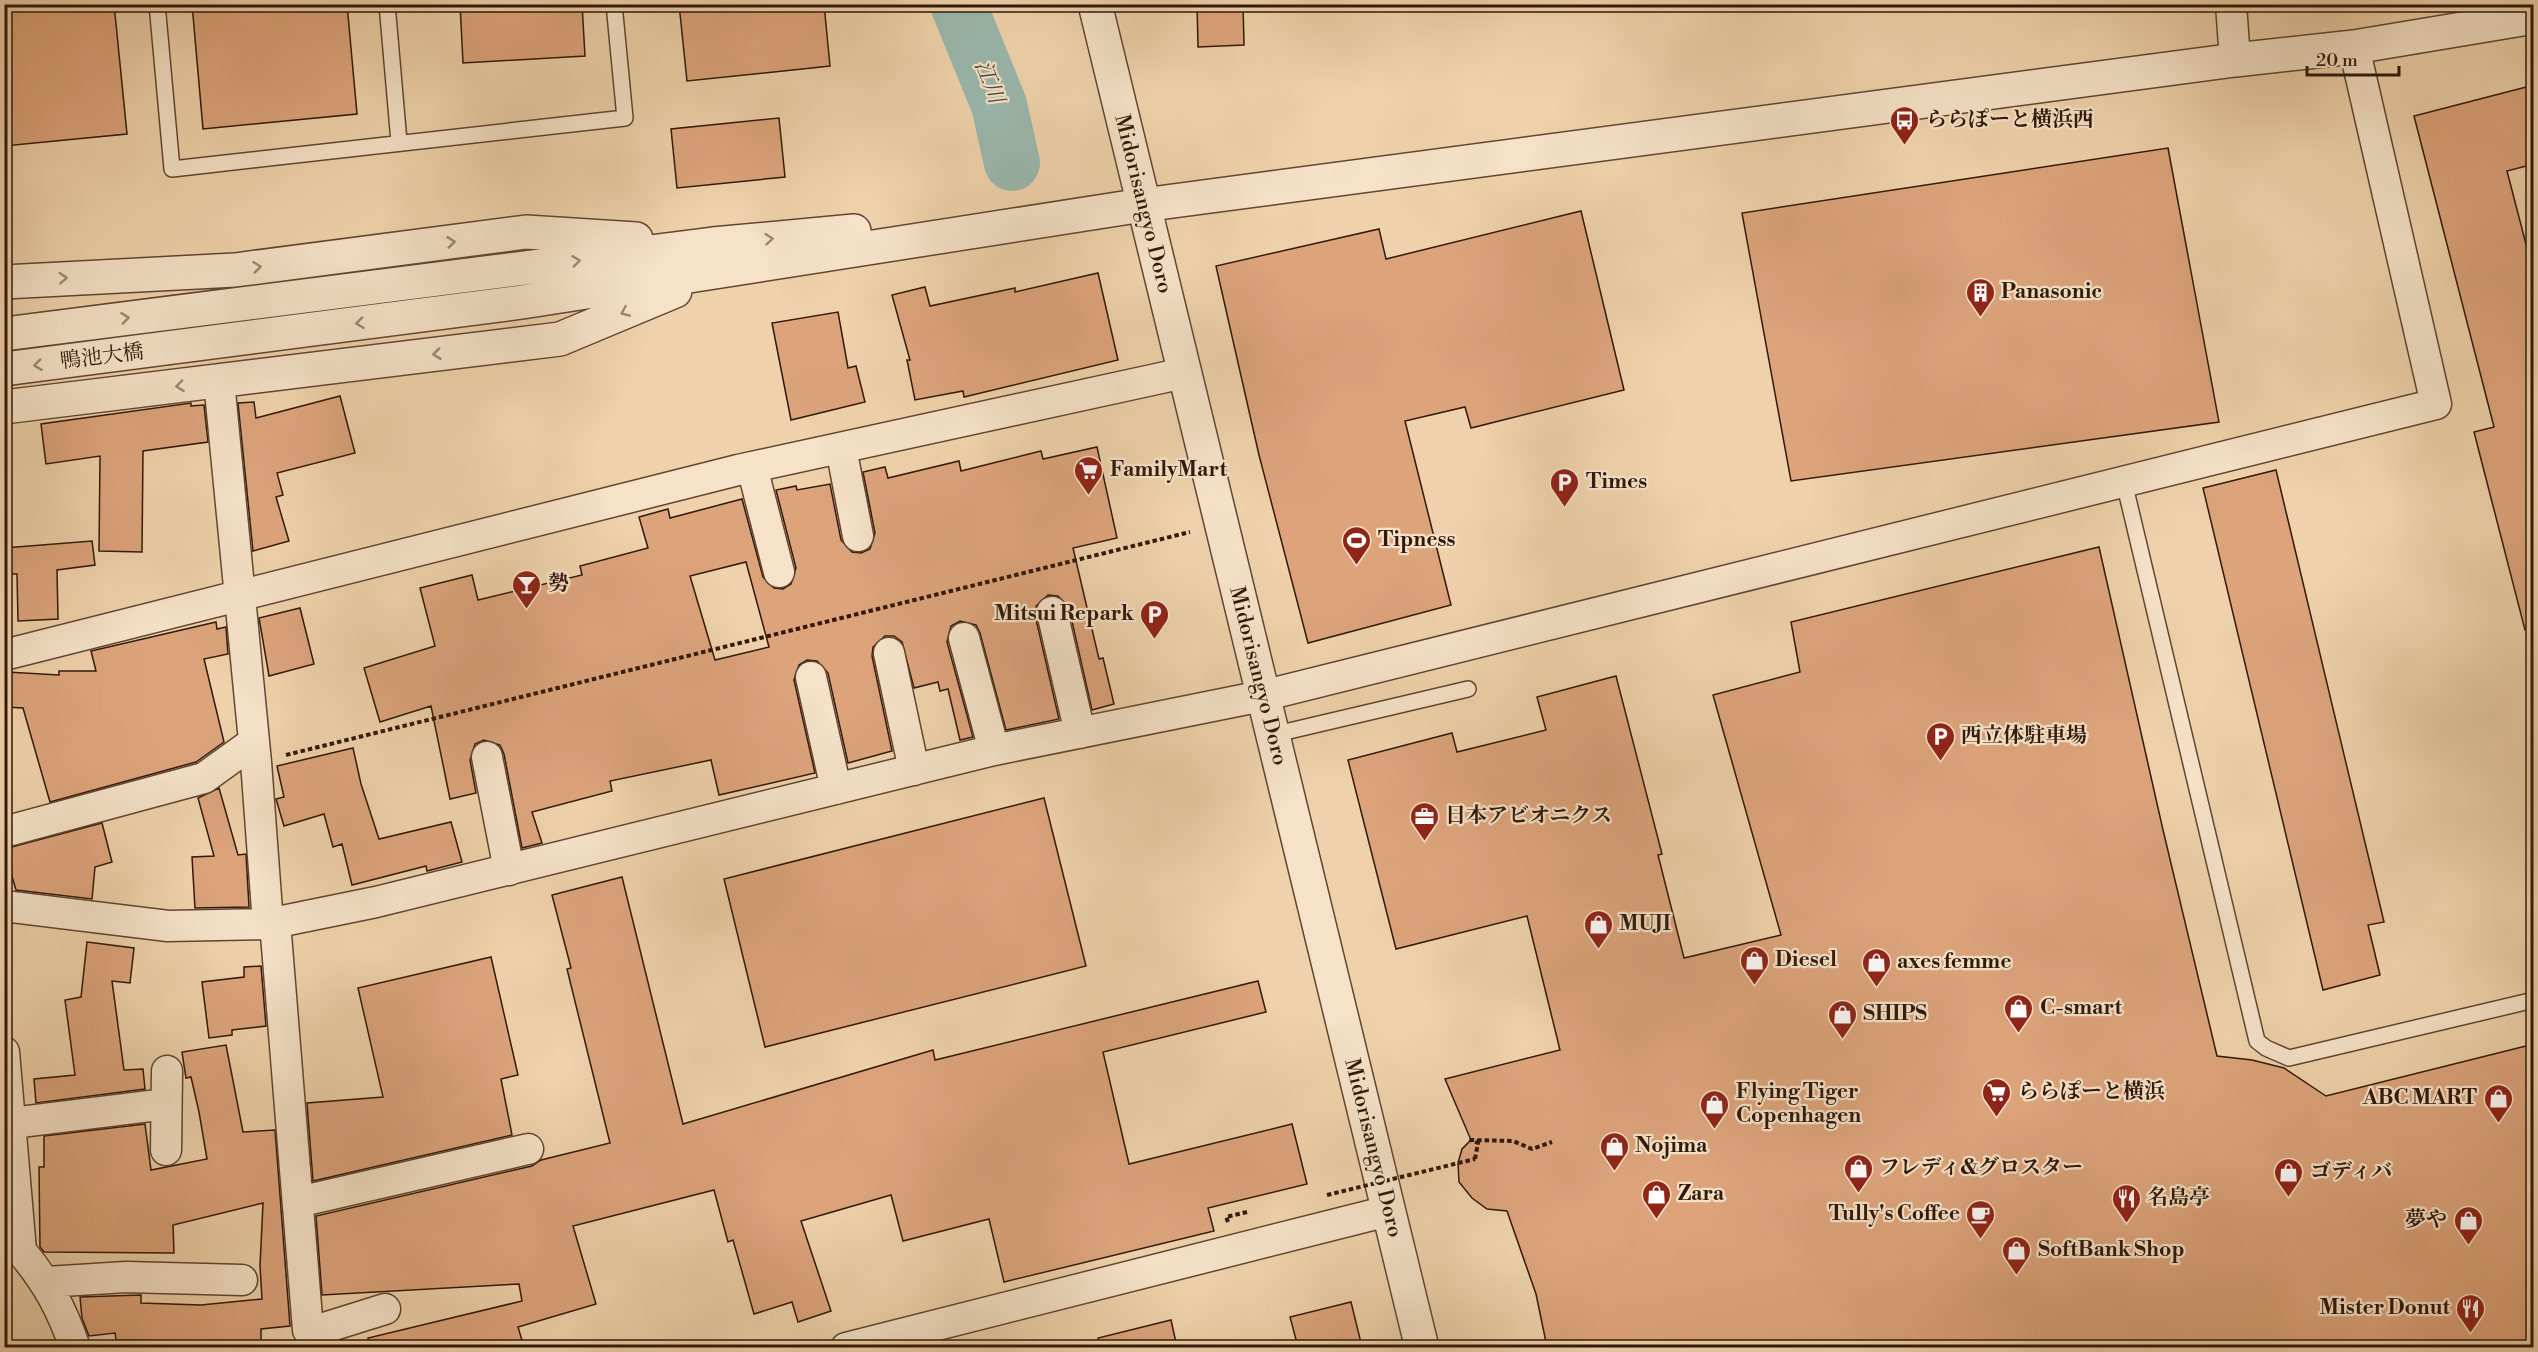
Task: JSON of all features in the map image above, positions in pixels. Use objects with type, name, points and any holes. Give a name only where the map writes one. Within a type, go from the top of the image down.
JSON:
[{"type":"street","name":"Midorisangyo Doro","points":[[1095,4],[1422,1347]]},
{"type":"street","points":[[2231,4],[2235,60]]},
{"type":"street","points":[[4,282],[235,270],[526,232],[716,258],[1143,205],[2235,60],[2354,47],[2534,17]]},
{"type":"street","points":[[4,906],[168,926],[272,923],[376,902],[994,750],[1262,696],[2436,404],[2354,47]]},
{"type":"street","points":[[4,407],[560,339],[716,258]]},
{"type":"street","name":"鴨池大橋","points":[[4,334],[196,309],[716,258]]},
{"type":"street","name":"鴨池大橋","points":[[4,369],[200,344],[716,258]]},
{"type":"street","points":[[4,655],[752,466],[1184,373]]},
{"type":"street","points":[[219,381],[298,1202],[315,1339],[385,1309]]},
{"type":"street","points":[[841,447],[858,536]]},
{"type":"street","points":[[752,466],[779,572]]},
{"type":"street","points":[[1052,612],[1080,733]]},
{"type":"street","points":[[964,638],[994,750]]},
{"type":"street","points":[[889,653],[914,770]]},
{"type":"street","points":[[811,677],[836,789]]},
{"type":"street","points":[[4,832],[204,778],[255,752]]},
{"type":"street","points":[[487,757],[509,870]]},
{"type":"street","points":[[4,1052],[12,1123],[21,1251],[46,1282],[63,1311],[75,1347]]},
{"type":"street","points":[[166,1150],[167,1071]]},
{"type":"street","points":[[12,1123],[166,1104]]},
{"type":"street","points":[[298,1202],[528,1149]]},
{"type":"street","points":[[846,1347],[1388,1211]]},
{"type":"street","points":[[46,1282],[126,1277],[242,1280]]},
{"type":"lane","points":[[157,4],[172,169],[399,141],[625,118],[614,4]]},
{"type":"lane","points":[[387,4],[399,141]]},
{"type":"lane","points":[[2124,482],[2258,1041],[2266,1048],[2289,1058],[2534,1000]]},
{"type":"lane","points":[[1272,735],[1468,689]]},
{"type":"path","points":[[255,752],[1221,525]]},
{"type":"path","points":[[1327,1195],[1475,1159],[1478,1143],[1471,1140],[1513,1141],[1532,1149],[1552,1142]]},
{"type":"building","points":[[4,4],[114,4],[127,134],[4,146]]},
{"type":"building","points":[[192,4],[347,4],[357,114],[203,129]]},
{"type":"building","points":[[460,4],[582,4],[585,56],[463,63]]},
{"type":"building","points":[[679,4],[824,4],[830,66],[687,81]]},
{"type":"building","points":[[1197,4],[1243,4],[1244,45],[1198,47]]},
{"type":"building","points":[[2534,85],[2534,164],[2507,171],[2534,275],[2534,629],[2525,630],[2474,432],[2494,427],[2414,116]]},
{"type":"building","points":[[779,118],[785,177],[677,188],[671,129]]},
{"type":"building","name":"Panasonic","points":[[2168,148],[2219,422],[1791,481],[1742,213]]},
{"type":"building","points":[[1581,211],[1624,390],[1471,428],[1465,407],[1405,421],[1451,605],[1308,643],[1259,455],[1216,266],[1379,229],[1386,259]]},
{"type":"building","points":[[1098,273],[1118,360],[964,397],[963,391],[915,400],[907,360],[910,360],[892,295],[925,287],[930,306],[1015,288],[1015,292]]},
{"type":"building","points":[[838,312],[848,368],[856,366],[865,402],[791,420],[772,323]]},
{"type":"building","points":[[340,396],[355,453],[277,473],[283,495],[276,497],[289,541],[253,551],[238,403],[254,402],[256,418]]},
{"type":"building","points":[[191,403],[191,406],[204,405],[208,442],[143,451],[142,552],[99,551],[100,456],[46,464],[41,424]]},
{"type":"building","points":[[1097,447],[1117,538],[1073,548],[1099,659],[1103,658],[1114,704],[1092,710],[1069,608],[1058,596],[1048,595],[1036,606],[1035,615],[1059,719],[1006,730],[980,633],[976,625],[960,621],[951,626],[947,642],[973,737],[960,740],[948,689],[940,691],[938,682],[914,688],[902,642],[894,636],[885,636],[873,647],[872,656],[892,751],[848,763],[828,673],[817,661],[807,660],[799,665],[794,680],[815,773],[719,795],[711,760],[610,781],[612,791],[532,812],[542,843],[522,848],[504,754],[500,745],[484,740],[475,744],[470,760],[476,793],[450,799],[431,706],[380,722],[364,668],[435,646],[420,588],[472,575],[478,600],[582,575],[580,566],[648,548],[639,517],[668,509],[670,518],[742,499],[763,577],[774,588],[783,589],[791,584],[796,568],[776,490],[796,486],[797,490],[830,484],[841,540],[852,552],[861,553],[870,549],[875,533],[863,472],[885,467],[888,478],[959,461],[961,471],[1041,451],[1043,459]],"holes":[[[746,562],[769,647],[715,660],[690,576]]]},
{"type":"building","points":[[2276,470],[2384,922],[2368,925],[2380,975],[2323,990],[2203,488]]},
{"type":"building","points":[[92,541],[95,565],[57,570],[58,619],[18,621],[17,574],[4,574],[4,548]]},
{"type":"building","name":"ららぽーと横浜","points":[[2099,547],[2217,1056],[2252,1060],[2284,1068],[2326,1096],[2534,1044],[2534,1347],[1547,1347],[1536,1294],[1507,1211],[1487,1209],[1472,1198],[1459,1182],[1458,1163],[1462,1149],[1471,1140],[1445,1079],[1560,1050],[1527,916],[1396,949],[1348,760],[1452,733],[1457,752],[1546,730],[1537,697],[1616,676],[1662,854],[1658,855],[1684,958],[1781,935],[1713,695],[1800,672],[1791,622]]},
{"type":"building","points":[[300,608],[314,664],[269,676],[259,618]]},
{"type":"building","points":[[216,622],[217,629],[226,627],[228,654],[204,659],[224,742],[196,762],[50,802],[23,708],[5,707],[7,672],[59,675],[59,671],[96,671],[91,651]]},
{"type":"building","points":[[353,748],[361,784],[379,839],[451,822],[462,862],[427,871],[426,866],[352,885],[342,844],[333,847],[324,814],[284,826],[276,799],[284,797],[277,766]]},
{"type":"building","points":[[219,788],[238,855],[246,854],[249,907],[195,908],[192,857],[214,856],[198,798]]},
{"type":"building","points":[[1044,798],[1086,966],[765,1047],[724,879]]},
{"type":"building","points":[[102,823],[112,862],[95,867],[92,899],[16,890],[4,849]]},
{"type":"building","points":[[622,877],[683,1124],[933,1050],[935,1060],[1258,981],[1266,1012],[1103,1052],[1129,1164],[1292,1124],[1307,1184],[1208,1208],[1214,1231],[1004,1282],[989,1219],[903,1241],[891,1195],[801,1221],[831,1311],[798,1322],[792,1302],[754,1314],[733,1240],[728,1242],[714,1190],[573,1226],[596,1304],[518,1327],[524,1347],[369,1347],[368,1338],[522,1301],[519,1284],[322,1295],[316,1216],[532,1166],[541,1160],[610,1143],[567,969],[571,968],[552,895]]},
{"type":"building","points":[[87,942],[134,948],[130,983],[112,981],[124,1070],[143,1069],[145,1089],[36,1103],[34,1079],[75,1075],[65,1000],[81,997]]},
{"type":"building","points":[[491,957],[518,1075],[501,1079],[512,1135],[313,1181],[307,1103],[383,1097],[358,988]]},
{"type":"building","points":[[261,966],[266,1026],[232,1030],[232,1035],[209,1038],[202,982],[244,977],[244,967]]},
{"type":"building","points":[[226,1045],[243,1132],[275,1130],[290,1326],[261,1329],[261,1347],[212,1347],[212,1341],[116,1340],[115,1333],[89,1336],[82,1318],[80,1297],[141,1295],[141,1303],[201,1305],[262,1299],[260,1266],[263,1203],[173,1225],[174,1253],[44,1252],[40,1247],[39,1167],[44,1167],[44,1136],[145,1124],[151,1170],[207,1159],[191,1077],[186,1078],[182,1052]]},
{"type":"building","points":[[1351,1302],[1362,1347],[1298,1347],[1290,1317]]},
{"type":"building","points":[[1171,1320],[1177,1347],[1099,1347],[1098,1338]]},
{"type":"waterway","name":"江川","points":[[958,4],[999,105],[1012,163]]},
{"type":"place","name":"ららぽーと横浜西","points":[[1905,146]]},
{"type":"place","name":"Panasonic","points":[[1980,318]]},
{"type":"place","name":"FamilyMart","points":[[1089,496]]},
{"type":"place","name":"Times","points":[[1565,508]]},
{"type":"place","name":"Tipness","points":[[1357,566]]},
{"type":"place","name":"勢","points":[[527,610]]},
{"type":"place","name":"Mitsui Repark","points":[[1155,640]]},
{"type":"place","name":"西立体駐車場","points":[[1940,762]]},
{"type":"place","name":"日本アビオニクス","points":[[1424,842]]},
{"type":"place","name":"MUJI","points":[[1598,950]]},
{"type":"place","name":"Diesel","points":[[1754,986]]},
{"type":"place","name":"axes femme","points":[[1876,988]]},
{"type":"place","name":"C-smart","points":[[2019,1034]]},
{"type":"place","name":"SHIPS","points":[[1842,1040]]},
{"type":"place","name":"ららぽーと横浜","points":[[1997,1118]]},
{"type":"place","name":"ABC MART","points":[[2498,1124]]},
{"type":"place","name":"Flying Tiger Copenhagen","points":[[1715,1130]]},
{"type":"place","name":"Nojima","points":[[1614,1172]]},
{"type":"place","name":"フレディ&グロスター","points":[[1858,1194]]},
{"type":"place","name":"ゴディバ","points":[[2289,1198]]},
{"type":"place","name":"Zara","points":[[1657,1220]]},
{"type":"place","name":"名島亭","points":[[2126,1224]]},
{"type":"place","name":"Tully's Coffee","points":[[1981,1240]]},
{"type":"place","name":"夢や","points":[[2468,1246]]},
{"type":"place","name":"SoftBank Shop","points":[[2017,1276]]},
{"type":"place","name":"Mister Donut","points":[[2471,1334]]}]
